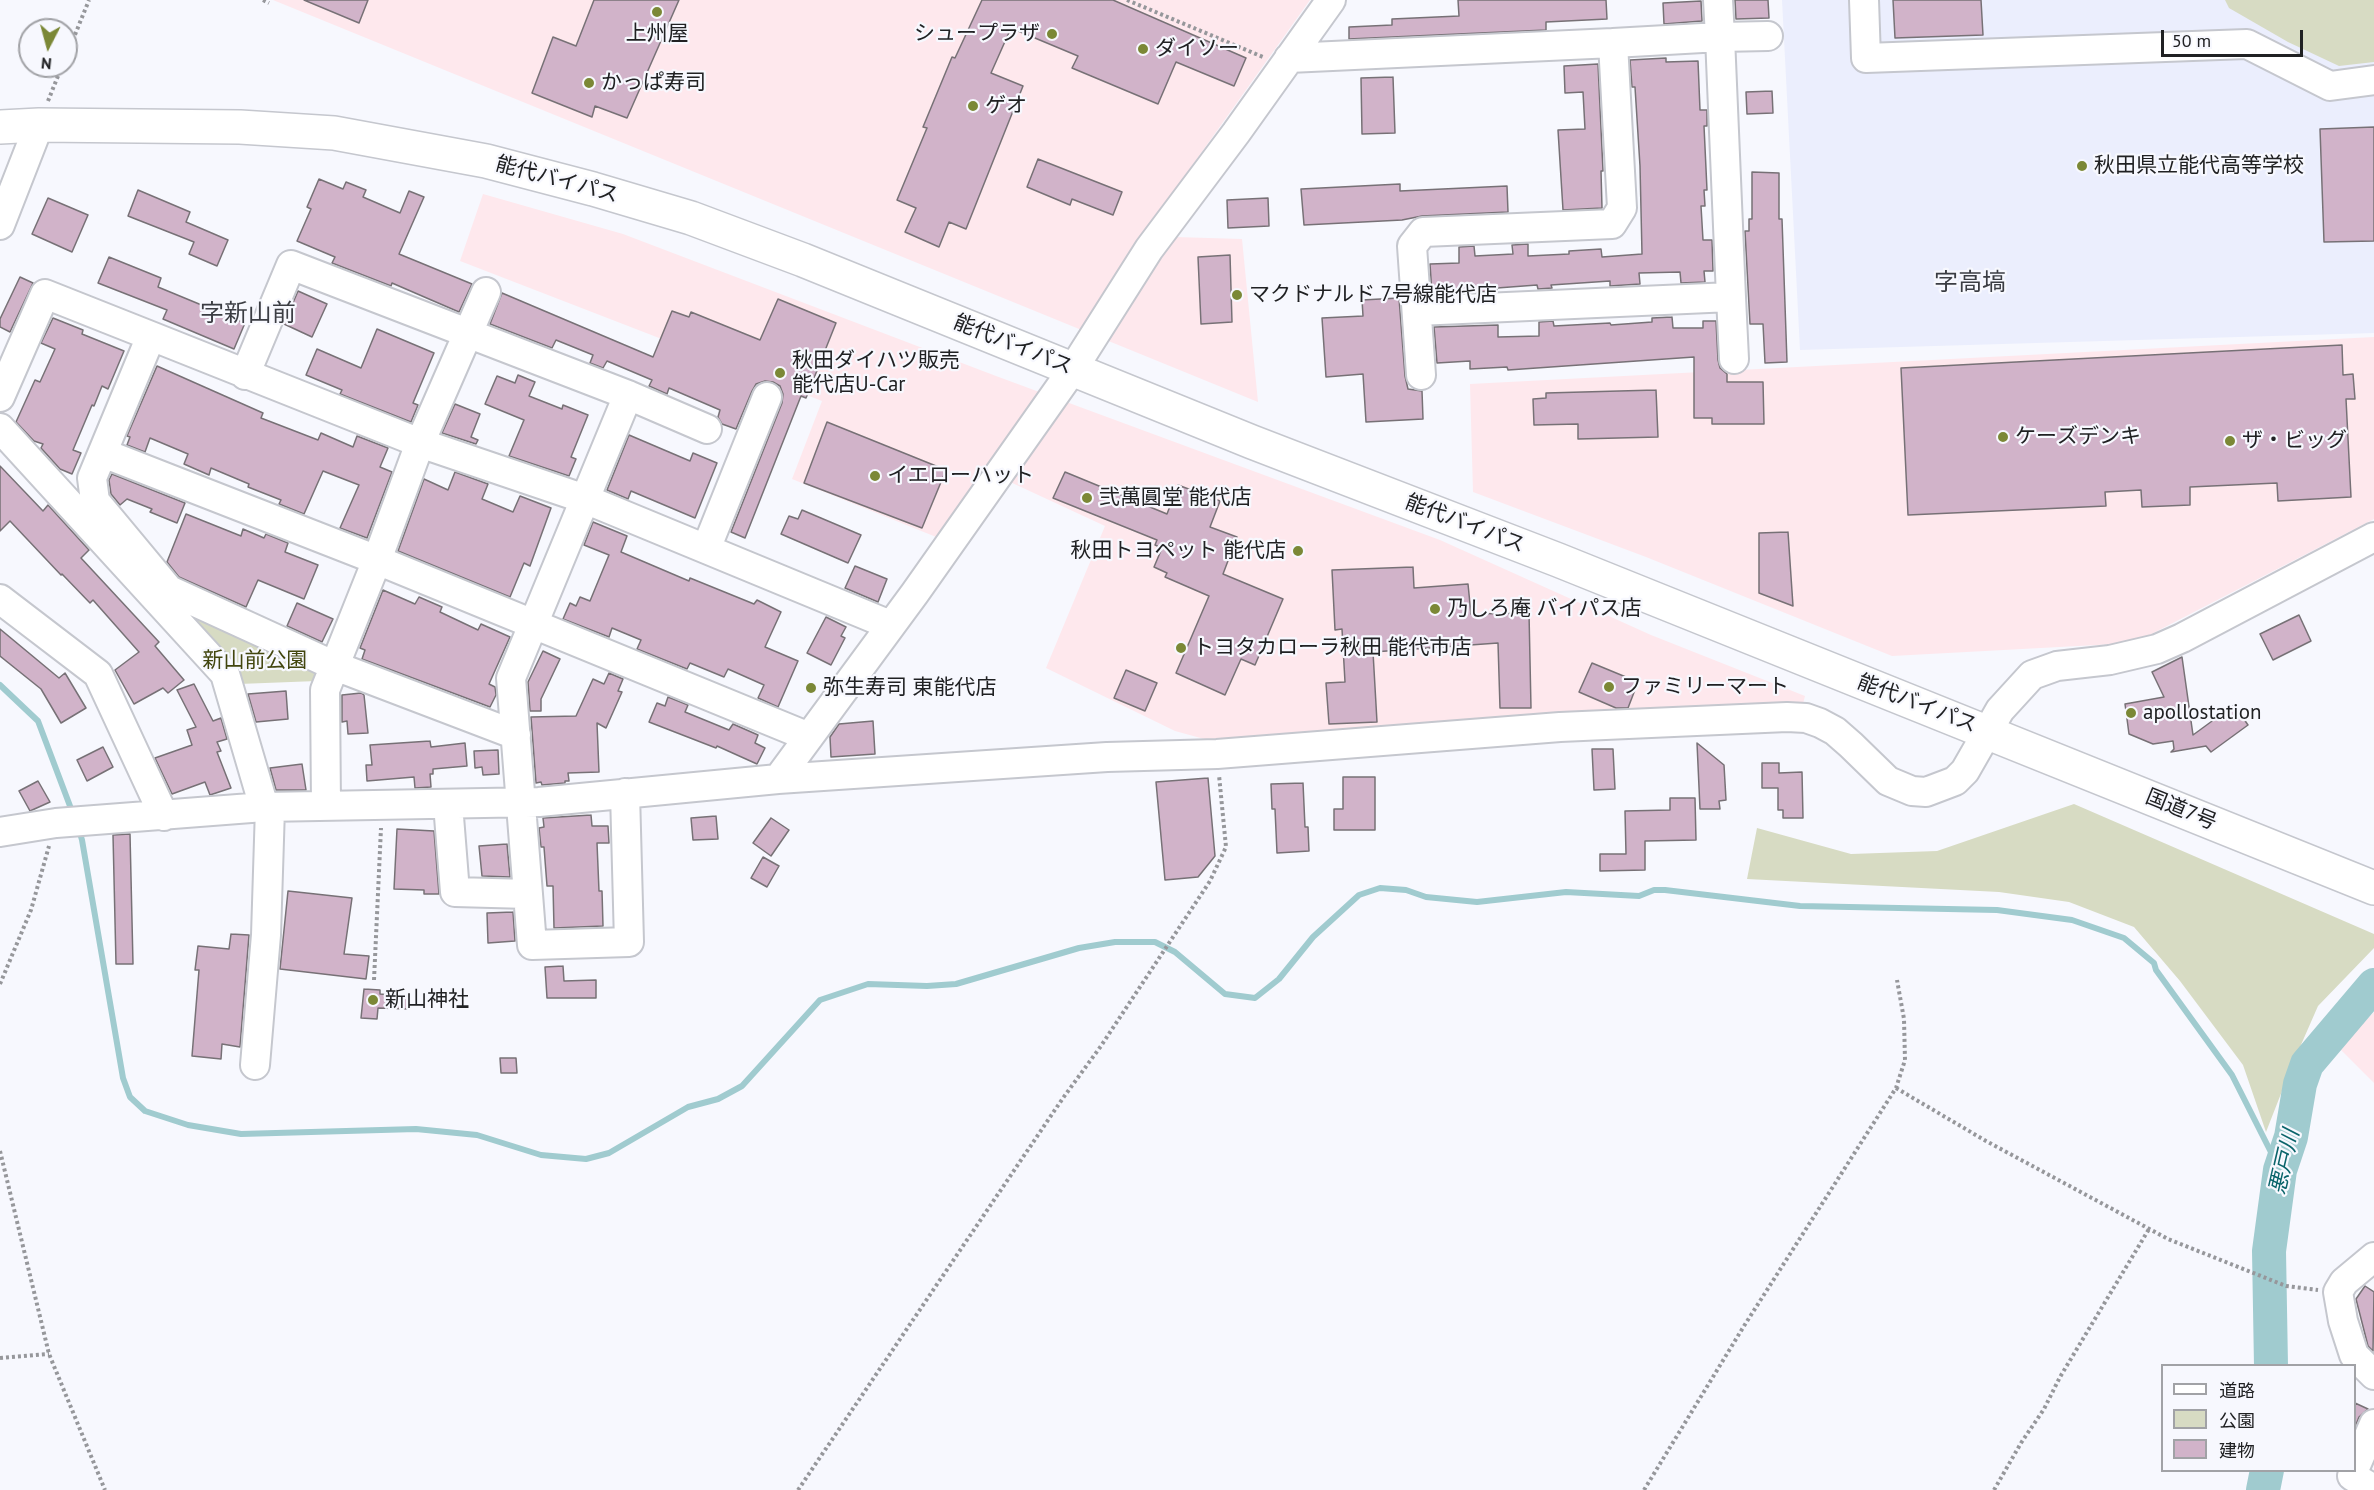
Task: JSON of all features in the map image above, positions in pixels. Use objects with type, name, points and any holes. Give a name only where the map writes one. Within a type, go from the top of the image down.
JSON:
[{"type":"highway","name":"能代バイパス","points":[[0,127],[39,125],[240,127],[334,133],[486,161],[691,218],[813,264],[1252,442],[1558,560],[1987,731]]},
{"type":"highway","name":"国道7号","points":[[1987,731],[2374,888]]},
{"type":"street","points":[[778,778],[1073,369],[1149,249],[1236,133],[1278,58],[1330,0]]},
{"type":"street","points":[[1718,0],[1734,359]]},
{"type":"street","points":[[1864,0],[1866,58],[2247,44],[2330,86],[2374,80]]},
{"type":"street","points":[[1278,58],[1768,36]]},
{"type":"street","points":[[1421,375],[1412,246],[1423,232],[1612,224],[1622,208],[1613,43]]},
{"type":"street","points":[[0,225],[39,125]]},
{"type":"street","points":[[245,375],[291,265],[628,394],[707,429]]},
{"type":"street","points":[[326,806],[325,690],[377,560],[420,443],[486,292]]},
{"type":"street","points":[[0,397],[45,294],[420,443],[585,499],[890,625]]},
{"type":"street","points":[[1417,311],[1731,297]]},
{"type":"street","points":[[151,336],[92,478],[95,501],[169,590],[335,666],[516,735]]},
{"type":"street","points":[[625,793],[629,942],[532,945],[512,678],[628,394]]},
{"type":"street","points":[[706,549],[767,397]]},
{"type":"street","points":[[6,446],[225,674],[267,807],[266,935],[255,1065]]},
{"type":"street","points":[[103,453],[377,560],[809,737]]},
{"type":"street","points":[[0,832],[56,823],[267,807],[521,802],[778,778],[1107,757],[1217,754],[1560,727],[1787,717],[1806,718],[1835,731],[1888,781],[1912,791],[1926,792],[1942,788],[1955,781],[1965,771],[1987,731],[2012,695],[2023,682],[2038,672],[2057,666],[2110,660],[2157,649],[2374,537]]},
{"type":"street","points":[[0,599],[98,674],[164,816]]},
{"type":"street","points":[[448,804],[455,892],[528,894]]},
{"type":"street","points":[[2374,1257],[2344,1282],[2338,1292],[2343,1321],[2354,1355],[2374,1375]]},
{"type":"street","points":[[2356,1465],[2374,1424]]},
{"type":"street","points":[[2353,1472],[2352,1476],[2374,1489]]},
{"type":"path","points":[[78,27],[89,0]]},
{"type":"path","points":[[262,0],[269,3]]},
{"type":"path","points":[[1127,0],[1278,58]]},
{"type":"path","points":[[39,125],[57,78]]},
{"type":"path","points":[[798,1490],[1063,1098],[1101,1046],[1210,881],[1226,847],[1217,754]]},
{"type":"path","points":[[374,980],[382,805]]},
{"type":"path","points":[[0,984],[31,910],[56,823]]},
{"type":"path","points":[[1644,1490],[1744,1326],[1896,1088],[1905,1060],[1904,1019],[1897,980]]},
{"type":"path","points":[[1896,1088],[1986,1141],[2168,1239],[2286,1286],[2338,1292]]},
{"type":"path","points":[[0,1151],[49,1354],[105,1490]]},
{"type":"path","points":[[1994,1490],[2149,1229]]},
{"type":"path","points":[[0,1358],[49,1354]]},
{"type":"shaded area","points":[[273,0],[1310,0],[1142,236],[1242,239],[1258,402]]},
{"type":"shaded area","name":"秋田県立能代高等学校","points":[[1782,0],[2374,0],[2374,333],[1800,350]]},
{"type":"shaded area","points":[[483,194],[623,234],[996,376],[1440,540],[1651,635],[1805,696],[1803,704],[1666,712],[1564,742],[1270,757],[1175,731],[1046,668],[1105,526],[1008,481],[961,547],[792,479],[822,401],[460,261]]},
{"type":"shaded area","points":[[2374,337],[2374,519],[2134,643],[1892,656],[1646,557],[1473,492],[1470,384]]},
{"type":"shaded area","points":[[2374,1012],[2374,1083],[2339,1048]]},
{"type":"green space","points":[[2225,0],[2374,0],[2374,62],[2339,66],[2288,42],[2229,8]]},
{"type":"green space","name":"新山前公園","points":[[177,603],[321,665],[317,681],[239,684],[232,660]]},
{"type":"green space","points":[[2074,804],[2374,934],[2374,948],[2318,1006],[2266,1132],[2243,1065],[2180,981],[2134,927],[2069,902],[1999,892],[1747,879],[1757,828],[1851,854],[1937,851]]},
{"type":"building","points":[[304,0],[368,0],[359,23]]},
{"type":"building","points":[[594,0],[679,0],[627,118],[595,106],[592,117],[532,93],[553,37],[576,46]]},
{"type":"building","points":[[982,0],[1113,0],[1246,58],[1234,86],[1176,62],[1158,104],[1072,68],[1078,56],[1011,28],[991,73],[1023,86],[966,229],[949,222],[939,247],[905,232],[916,208],[897,200],[927,128],[923,127],[952,57],[955,58]]},
{"type":"building","points":[[1458,0],[1606,0],[1607,19],[1546,22],[1546,30],[1349,39],[1349,27],[1392,25],[1392,19],[1459,16]]},
{"type":"building","points":[[1735,0],[1768,0],[1769,18],[1736,19]]},
{"type":"building","points":[[1893,0],[1981,0],[1983,35],[1895,38]]},
{"type":"building","points":[[1701,1],[1702,21],[1664,24],[1663,3]]},
{"type":"building","points":[[1666,58],[1666,62],[1698,61],[1700,110],[1707,110],[1707,126],[1704,126],[1707,190],[1704,190],[1705,206],[1701,206],[1703,240],[1712,240],[1713,271],[1704,271],[1705,282],[1681,283],[1680,272],[1639,273],[1640,284],[1610,286],[1610,281],[1551,285],[1552,288],[1538,289],[1537,285],[1497,288],[1497,291],[1432,294],[1430,264],[1459,263],[1459,247],[1474,246],[1475,256],[1513,254],[1512,245],[1528,244],[1528,256],[1569,254],[1569,251],[1601,249],[1602,257],[1642,254],[1640,166],[1635,87],[1632,87],[1630,60]]},
{"type":"building","points":[[1598,64],[1603,171],[1601,171],[1602,208],[1563,210],[1558,130],[1585,129],[1583,92],[1565,93],[1564,66]]},
{"type":"building","points":[[1393,77],[1395,133],[1362,134],[1361,78]]},
{"type":"building","points":[[1772,91],[1773,113],[1747,114],[1746,92]]},
{"type":"building","points":[[2374,127],[2374,241],[2324,242],[2320,129]]},
{"type":"building","points":[[1038,159],[1122,192],[1113,215],[1072,199],[1070,205],[1027,187]]},
{"type":"building","points":[[1752,172],[1779,173],[1779,219],[1782,219],[1787,362],[1765,363],[1763,324],[1750,324],[1745,231],[1749,231],[1749,219],[1752,219]]},
{"type":"building","points":[[319,179],[343,189],[346,182],[366,190],[363,197],[400,213],[409,191],[424,197],[399,254],[472,284],[459,312],[392,283],[391,286],[332,263],[335,257],[297,241],[311,209],[307,207]]},
{"type":"building","points":[[1400,184],[1400,191],[1507,186],[1508,212],[1304,225],[1301,189]]},
{"type":"building","points":[[138,190],[190,212],[186,222],[228,240],[217,266],[189,254],[194,242],[128,216]]},
{"type":"building","points":[[48,198],[88,215],[72,252],[32,234]]},
{"type":"building","points":[[1268,198],[1269,226],[1228,228],[1227,200]]},
{"type":"building","points":[[1230,255],[1232,322],[1201,324],[1198,257]]},
{"type":"building","points":[[109,257],[161,278],[158,287],[245,323],[234,349],[163,319],[167,310],[98,283]]},
{"type":"building","points":[[20,277],[33,283],[10,332],[0,327],[0,319]]},
{"type":"building","points":[[298,291],[327,304],[312,337],[284,324]]},
{"type":"building","points":[[502,293],[653,357],[672,311],[689,317],[691,312],[760,340],[778,299],[836,323],[806,398],[801,396],[745,538],[731,532],[782,403],[783,394],[780,386],[765,381],[756,384],[736,429],[722,424],[718,417],[720,410],[669,388],[667,394],[649,386],[652,380],[607,361],[603,368],[590,363],[593,355],[556,340],[552,348],[490,324]]},
{"type":"building","points":[[1399,298],[1405,376],[1408,389],[1422,391],[1423,419],[1366,422],[1363,374],[1326,377],[1322,318],[1363,316],[1362,300]]},
{"type":"building","points":[[1672,317],[1673,328],[1703,328],[1703,321],[1716,321],[1718,360],[1720,368],[1727,374],[1727,382],[1763,382],[1764,424],[1712,424],[1712,418],[1694,418],[1694,357],[1508,370],[1507,367],[1470,369],[1470,361],[1437,363],[1434,327],[1498,325],[1498,337],[1539,336],[1539,322],[1553,321],[1554,326],[1610,323],[1611,325],[1652,322],[1652,318]]},
{"type":"building","points":[[53,318],[83,330],[82,334],[124,351],[108,389],[102,386],[94,406],[92,405],[73,450],[81,453],[72,474],[60,469],[41,448],[43,444],[34,441],[16,422],[35,380],[40,382],[55,349],[41,343]]},
{"type":"building","points":[[377,329],[434,353],[413,403],[418,405],[411,422],[340,394],[342,390],[306,375],[317,349],[361,368]]},
{"type":"building","points":[[2342,345],[2343,375],[2353,374],[2355,399],[2346,399],[2351,497],[2278,501],[2277,483],[2190,487],[2190,505],[2142,507],[2141,490],[2105,492],[2106,506],[1908,515],[1901,368]]},
{"type":"building","points":[[157,366],[263,413],[261,418],[318,440],[321,433],[353,447],[357,436],[388,448],[380,467],[392,472],[367,538],[340,528],[359,485],[323,471],[304,514],[279,504],[281,500],[248,487],[249,484],[211,468],[209,475],[184,464],[188,454],[150,438],[145,452],[127,445],[130,437],[127,436]]},
{"type":"building","points":[[518,375],[535,382],[529,396],[562,409],[563,405],[588,415],[571,457],[576,459],[569,476],[509,456],[524,420],[485,404],[497,376],[515,383]]},
{"type":"building","points":[[1656,390],[1658,437],[1578,439],[1578,424],[1534,425],[1533,399],[1546,398],[1546,393]]},
{"type":"building","points":[[455,404],[480,414],[471,437],[478,440],[476,444],[442,433]]},
{"type":"building","name":"イエローハット","points":[[827,422],[946,470],[922,528],[804,483]]},
{"type":"building","points":[[629,435],[690,461],[693,453],[717,463],[695,518],[631,491],[628,499],[607,490]]},
{"type":"building","points":[[0,466],[43,511],[48,505],[89,550],[81,558],[159,642],[155,646],[184,680],[168,693],[163,688],[134,704],[115,670],[139,652],[93,600],[90,603],[10,521],[0,531]]},
{"type":"building","points":[[455,472],[488,484],[482,499],[513,512],[520,496],[551,508],[530,566],[524,563],[510,597],[398,551],[424,479],[448,490]]},
{"type":"building","points":[[1065,472],[1167,514],[1178,485],[1220,501],[1210,527],[1237,537],[1223,574],[1283,599],[1255,665],[1241,659],[1225,695],[1176,673],[1209,596],[1165,577],[1167,573],[1154,567],[1162,548],[1155,545],[1157,540],[1053,498]]},
{"type":"building","points":[[112,474],[185,503],[177,523],[150,512],[152,509],[127,499],[120,505],[111,494],[109,480]]},
{"type":"building","points":[[802,510],[861,535],[848,563],[781,534],[789,516],[798,519]]},
{"type":"building","points":[[186,514],[241,536],[243,529],[264,538],[266,534],[288,543],[285,552],[318,565],[304,599],[258,580],[246,607],[179,577],[167,562]]},
{"type":"building","points":[[593,522],[627,536],[621,552],[689,581],[690,578],[754,604],[757,600],[781,612],[765,647],[798,661],[778,707],[758,698],[764,685],[728,669],[724,677],[690,663],[687,669],[637,649],[641,640],[612,628],[609,637],[563,619],[570,603],[576,606],[580,597],[590,601],[609,555],[584,545]]},
{"type":"building","points":[[1788,532],[1793,606],[1759,593],[1759,533]]},
{"type":"building","points":[[855,566],[887,579],[878,602],[845,588]]},
{"type":"building","points":[[1413,567],[1414,588],[1468,584],[1471,614],[1529,613],[1531,708],[1500,708],[1498,643],[1373,652],[1377,722],[1329,724],[1326,683],[1345,682],[1342,629],[1335,630],[1332,570]]},
{"type":"building","points":[[383,590],[415,604],[419,597],[442,607],[440,612],[478,630],[481,624],[510,637],[489,684],[495,687],[496,695],[490,707],[362,659],[365,650],[360,648]]},
{"type":"building","points":[[297,603],[333,619],[322,642],[287,626]]},
{"type":"building","points":[[2299,615],[2311,641],[2273,660],[2260,634]]},
{"type":"building","points":[[826,617],[846,627],[841,636],[845,638],[831,665],[807,653]]},
{"type":"building","points":[[0,629],[59,678],[65,673],[86,708],[61,723],[41,689],[0,656]]},
{"type":"building","points":[[543,651],[560,659],[541,699],[541,711],[530,711],[528,682]]},
{"type":"building","points":[[2182,657],[2193,735],[2234,705],[2248,725],[2211,752],[2206,746],[2171,752],[2174,749],[2173,741],[2153,744],[2129,734],[2125,704],[2164,697],[2152,672]]},
{"type":"building","name":"ファミリーマート","points":[[1592,663],[1638,682],[1628,708],[1616,708],[1579,692]]},
{"type":"building","points":[[1126,670],[1157,683],[1145,711],[1114,698]]},
{"type":"building","points":[[609,673],[623,679],[618,691],[622,692],[606,728],[597,723],[599,772],[568,773],[569,781],[565,783],[542,785],[541,782],[536,783],[531,717],[576,716],[593,679],[604,684]]},
{"type":"building","points":[[194,684],[213,721],[221,718],[227,739],[217,742],[221,751],[217,752],[231,788],[210,795],[205,782],[172,794],[155,758],[192,745],[187,730],[196,727],[177,690]]},
{"type":"building","points":[[286,691],[288,719],[256,722],[248,694]]},
{"type":"building","points":[[361,693],[364,695],[368,733],[348,734],[347,721],[342,722],[342,695]]},
{"type":"building","points":[[668,697],[688,705],[685,712],[729,730],[733,724],[758,735],[755,743],[765,748],[757,764],[717,746],[716,748],[649,722],[657,703],[665,706]]},
{"type":"building","points":[[873,721],[875,754],[831,757],[830,737],[839,724]]},
{"type":"building","points":[[430,741],[431,747],[465,743],[467,766],[433,769],[433,774],[430,774],[431,787],[415,788],[414,777],[367,781],[366,765],[372,765],[370,745]]},
{"type":"building","points":[[1697,743],[1724,765],[1726,800],[1719,801],[1720,809],[1700,809]]},
{"type":"building","points":[[103,747],[113,767],[87,781],[77,760]]},
{"type":"building","points":[[1592,749],[1613,749],[1615,789],[1594,790]]},
{"type":"building","points":[[498,750],[499,774],[483,775],[482,767],[475,768],[474,751]]},
{"type":"building","points":[[1762,763],[1779,763],[1779,773],[1802,772],[1803,818],[1783,818],[1783,810],[1778,810],[1778,788],[1762,788]]},
{"type":"building","points":[[302,764],[306,790],[276,790],[270,768]]},
{"type":"building","points":[[1343,777],[1375,777],[1375,830],[1334,830],[1334,809],[1343,809]]},
{"type":"building","points":[[1208,778],[1215,856],[1198,877],[1165,880],[1156,782]]},
{"type":"building","points":[[38,781],[50,802],[30,811],[19,791]]},
{"type":"building","points":[[1303,783],[1305,827],[1308,827],[1309,851],[1277,853],[1275,809],[1272,809],[1271,784]]},
{"type":"building","points":[[1670,798],[1695,798],[1696,840],[1645,841],[1645,870],[1600,871],[1600,854],[1626,854],[1625,811],[1670,810]]},
{"type":"building","points":[[591,815],[592,826],[608,826],[609,843],[597,843],[603,926],[554,928],[553,886],[547,886],[544,847],[541,847],[539,828],[544,827],[543,818]]},
{"type":"building","points":[[716,816],[718,839],[693,840],[691,818]]},
{"type":"building","points":[[771,818],[789,830],[771,856],[753,843]]},
{"type":"building","points":[[397,829],[434,831],[439,894],[424,894],[424,890],[394,889]]},
{"type":"building","points":[[130,834],[133,964],[116,964],[113,835]]},
{"type":"building","points":[[507,844],[510,877],[482,876],[479,846]]},
{"type":"building","points":[[763,857],[779,866],[767,887],[751,878]]},
{"type":"building","points":[[288,891],[352,898],[344,954],[369,956],[366,979],[280,969]]},
{"type":"building","points":[[513,912],[515,941],[488,943],[487,913]]},
{"type":"building","points":[[231,934],[249,935],[240,1047],[222,1044],[221,1059],[192,1056],[199,970],[195,970],[198,946],[229,949]]},
{"type":"building","points":[[563,966],[564,981],[596,980],[596,998],[547,998],[545,967]]},
{"type":"building","points":[[364,989],[380,990],[380,994],[409,997],[408,1009],[378,1008],[377,1019],[361,1018]]},
{"type":"building","points":[[500,1058],[516,1058],[517,1073],[501,1073]]},
{"type":"building","points":[[2365,1286],[2374,1292],[2373,1351],[2368,1346],[2356,1299]]},
{"type":"building","points":[[2356,1403],[2368,1409],[2359,1417],[2356,1424]]},
{"type":"waterway","points":[[0,685],[38,721],[73,814]]},
{"type":"waterway","points":[[79,830],[123,1078],[130,1097],[145,1111],[188,1125],[241,1134],[416,1129],[477,1135],[541,1155],[586,1159],[609,1153],[688,1107],[718,1099],[742,1086],[820,1000],[868,984],[927,986],[956,984],[1079,948],[1115,942],[1155,942],[1175,952],[1225,994],[1255,998],[1279,979],[1313,937],[1359,895],[1380,888],[1406,890],[1426,897],[1477,902],[1566,892],[1639,896],[1654,890],[1665,890],[1800,906],[1997,910],[2072,920],[2124,938],[2154,963],[2156,970],[2232,1075],[2280,1170]]},
{"type":"waterway","name":"悪戸川","points":[[2271,1364],[2269,1251],[2280,1170],[2291,1137],[2300,1084],[2307,1064],[2374,985]]},
{"type":"waterway","name":"悪戸川","points":[[2263,1490],[2267,1472]]},
{"type":"place","name":"上州屋","points":[[657,12]]},
{"type":"place","name":"シュープラザ","points":[[1052,34]]},
{"type":"place","name":"ダイソー","points":[[1143,49]]},
{"type":"place","name":"かっぱ寿司","points":[[589,83]]},
{"type":"place","name":"ゲオ","points":[[973,106]]},
{"type":"place","name":"秋田県立能代高等学校","points":[[2082,166]]},
{"type":"place","name":"マクドナルド 7号線能代店","points":[[1237,295]]},
{"type":"place","name":"秋田ダイハツ販売 能代店U-Car","points":[[780,373]]},
{"type":"place","name":"ケーズデンキ","points":[[2003,437]]},
{"type":"place","name":"ザ・ビッグ","points":[[2230,441]]},
{"type":"place","name":"イエローハット","points":[[875,476]]},
{"type":"place","name":"弐萬圓堂 能代店","points":[[1087,498]]},
{"type":"place","name":"秋田トヨペット 能代店","points":[[1298,551]]},
{"type":"place","name":"乃しろ庵 バイパス店","points":[[1435,609]]},
{"type":"place","name":"トヨタカローラ秋田 能代市店","points":[[1181,648]]},
{"type":"place","name":"ファミリーマート","points":[[1609,687]]},
{"type":"place","name":"弥生寿司 東能代店","points":[[811,688]]},
{"type":"place","name":"apollostation","points":[[2131,713]]},
{"type":"place","name":"新山神社","points":[[373,1000]]},
{"type":"district","name":"字高塙","points":[[1970,283]]},
{"type":"district","name":"字新山前","points":[[248,314]]}]
